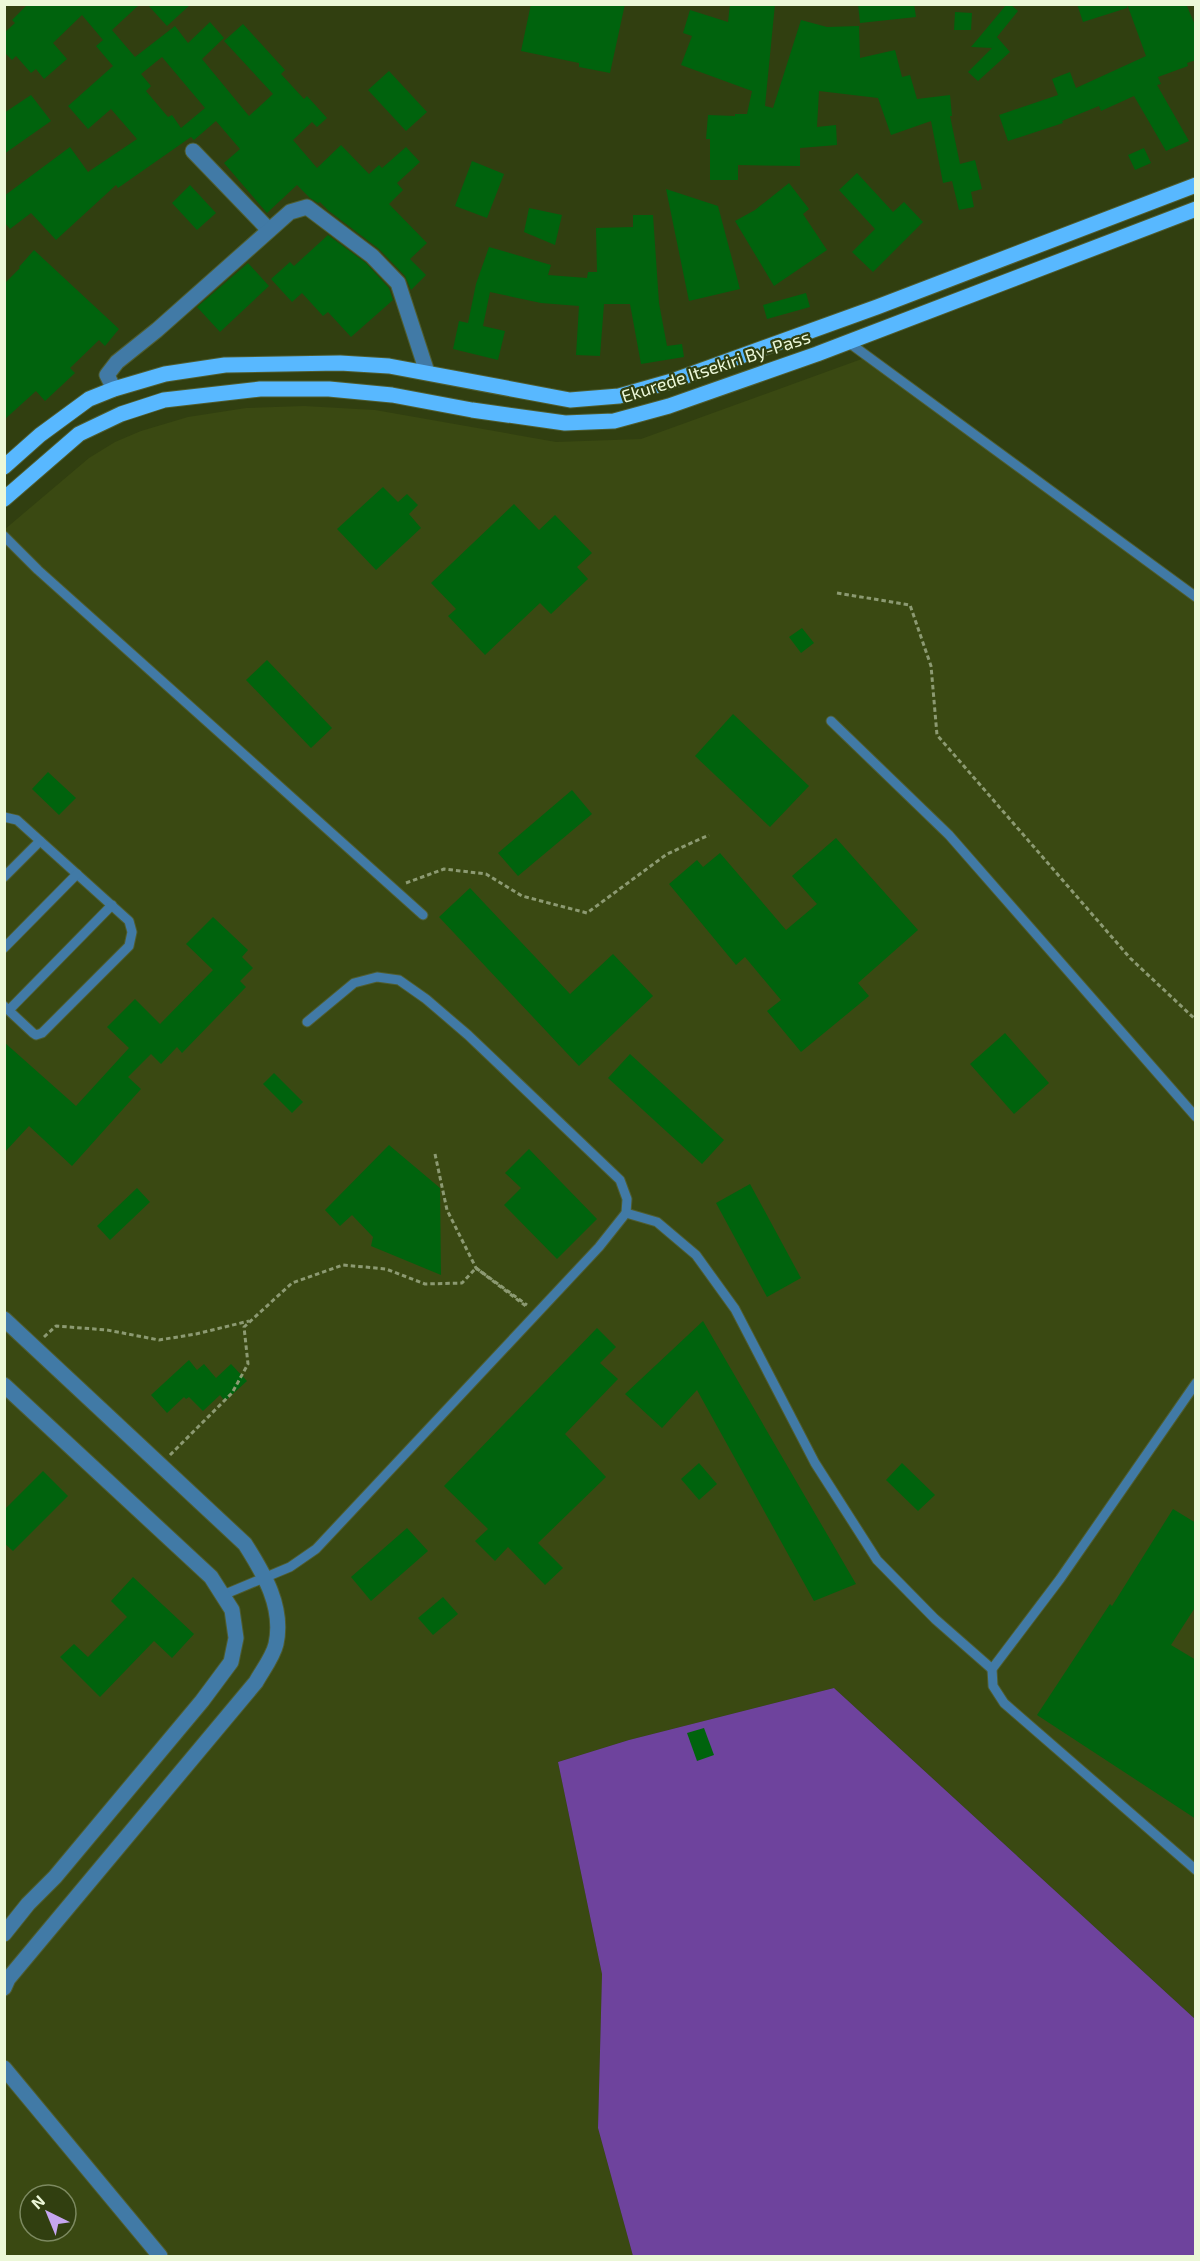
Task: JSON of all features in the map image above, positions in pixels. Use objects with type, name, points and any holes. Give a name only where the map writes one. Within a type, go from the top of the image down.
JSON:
[{"type":"main road","name":"Ekurede Itsekiri By-Pass","points":[[4,466],[40,435],[89,399],[165,374],[225,365],[340,363],[389,366],[570,400],[620,396],[672,381],[877,307],[1196,184]]},
{"type":"main road","name":"Ekurede Itsekiri By-Pass","points":[[4,499],[79,434],[121,414],[164,400],[260,389],[329,389],[392,395],[472,410],[565,423],[614,421],[669,406],[848,342],[1196,209]]},
{"type":"street","points":[[193,151],[269,230]]},
{"type":"street","points":[[114,389],[107,375],[117,362],[158,330],[290,212],[307,207],[372,256],[398,283],[427,372]]},
{"type":"street","points":[[4,1319],[245,1544],[266,1577],[277,1612],[276,1645],[256,1682],[8,1979],[4,1988]]},
{"type":"street","points":[[4,1385],[212,1577],[232,1610],[237,1638],[231,1662],[195,1710],[4,1934]]},
{"type":"street","points":[[4,2068],[160,2256]]},
{"type":"lane","points":[[848,342],[1196,597]]},
{"type":"lane","points":[[4,536],[38,570],[423,915]]},
{"type":"lane","points":[[831,721],[949,835],[1196,1117]]},
{"type":"lane","points":[[4,817],[17,820],[112,905],[131,925],[132,939],[129,946],[42,1033],[36,1035],[7,1008],[112,905]]},
{"type":"lane","points":[[4,877],[40,841]]},
{"type":"lane","points":[[4,948],[77,874]]},
{"type":"lane","points":[[223,1595],[290,1567],[316,1549],[599,1247],[626,1214],[627,1198],[620,1180],[468,1035],[426,999],[399,980],[377,977],[354,983],[307,1022]]},
{"type":"lane","points":[[626,1214],[657,1222],[696,1255],[735,1309],[814,1463],[877,1560],[935,1618],[992,1669]]},
{"type":"lane","points":[[1196,1383],[1060,1579],[992,1669],[993,1686],[1004,1703],[1196,1870]]},
{"type":"path","points":[[837,593],[910,605],[931,666],[937,735],[1130,958],[1196,1020]]},
{"type":"path","points":[[393,888],[444,869],[486,874],[522,896],[586,913],[667,854],[709,835]]},
{"type":"path","points":[[435,1154],[447,1210],[476,1268],[537,1314]]},
{"type":"path","points":[[160,1465],[232,1393],[248,1364],[244,1327],[292,1282],[343,1265],[386,1269],[424,1284],[462,1282],[476,1268]]},
{"type":"path","points":[[34,1347],[56,1326],[107,1330],[159,1340],[251,1321]]},
{"type":"shaded area","points":[[870,356],[1195,597],[1195,2019],[834,1688],[629,1740],[558,1762],[602,1974],[598,2128],[633,2256],[5,2256],[4,530],[89,458],[115,442],[141,431],[188,417],[246,408],[304,406],[375,410],[556,442],[641,439]]},
{"type":"shaded area","points":[[834,1688],[1195,2019],[1195,2256],[633,2256],[598,2128],[602,1974],[558,1762],[629,1740]]},
{"type":"building","points":[[28,4],[140,4],[112,30],[135,57],[175,26],[188,43],[210,22],[224,38],[202,59],[249,116],[273,94],[224,41],[243,24],[285,70],[281,74],[304,99],[307,96],[327,118],[317,127],[312,122],[293,140],[317,168],[341,145],[369,174],[379,165],[382,168],[406,147],[420,162],[397,183],[403,190],[389,204],[427,243],[410,259],[426,275],[411,290],[405,276],[379,249],[320,202],[310,198],[297,185],[267,213],[224,163],[240,149],[216,121],[194,140],[191,137],[118,188],[116,185],[56,240],[31,213],[10,229],[4,222],[4,196],[70,147],[88,172],[137,139],[111,109],[88,129],[68,106],[113,66],[96,46],[103,40],[82,15],[53,43],[67,59],[44,79],[36,69],[31,73],[16,56],[12,60],[4,52],[4,33],[15,23],[12,20]],"holes":[[[162,57],[205,108],[181,128],[172,115],[168,117],[146,91],[151,86],[141,74]]]},
{"type":"building","points":[[147,4],[191,4],[167,26]]},
{"type":"building","points":[[531,4],[625,4],[610,73],[579,67],[579,63],[521,51]]},
{"type":"building","points":[[730,4],[775,4],[765,106],[773,108],[801,20],[827,27],[859,26],[860,58],[895,50],[902,77],[910,75],[917,99],[950,95],[952,116],[950,116],[960,164],[975,160],[982,189],[971,192],[974,207],[959,210],[952,181],[943,183],[931,121],[891,135],[878,98],[819,91],[817,127],[836,125],[837,145],[800,148],[800,166],[738,165],[738,180],[710,180],[710,139],[706,139],[708,115],[747,114],[752,91],[681,65],[692,36],[683,33],[690,10],[728,22]]},
{"type":"building","points":[[858,4],[914,4],[916,17],[860,23]]},
{"type":"building","points":[[1007,4],[1018,11],[997,37],[1010,52],[978,81],[968,72],[992,48],[971,47]]},
{"type":"building","points":[[1077,4],[1127,4],[1127,8],[1083,22]]},
{"type":"building","points":[[1127,4],[1186,4],[1196,27],[1196,60],[1187,63],[1188,66],[1158,77],[1161,84],[1157,85],[1189,141],[1166,151],[1134,96],[1101,111],[1099,106],[1062,121],[1063,123],[1008,141],[999,115],[1058,95],[1052,79],[1070,72],[1076,88],[1146,56]]},
{"type":"building","points":[[955,12],[972,13],[971,30],[954,30]]},
{"type":"building","points":[[389,71],[427,112],[406,131],[368,90]]},
{"type":"building","points":[[31,95],[51,121],[4,154],[4,113]]},
{"type":"building","points":[[1144,148],[1151,163],[1135,170],[1128,155]]},
{"type":"building","points":[[472,161],[504,174],[487,218],[455,206]]},
{"type":"building","points":[[857,173],[893,212],[904,202],[923,222],[873,272],[852,252],[875,229],[839,190]]},
{"type":"building","points":[[789,183],[809,209],[803,214],[827,250],[774,286],[735,221],[755,210]]},
{"type":"building","points":[[190,185],[216,213],[197,230],[172,203]]},
{"type":"building","points":[[666,189],[718,206],[740,289],[689,301]]},
{"type":"building","points":[[529,208],[562,215],[555,245],[524,232]]},
{"type":"building","points":[[633,215],[653,215],[659,303],[667,346],[682,344],[684,357],[641,364],[630,304],[604,304],[600,356],[576,355],[579,306],[541,303],[490,292],[483,326],[505,331],[498,360],[453,349],[459,321],[468,323],[476,284],[489,247],[551,265],[548,275],[587,278],[588,272],[597,272],[596,228],[633,227]]},
{"type":"building","points":[[328,235],[366,263],[389,288],[393,300],[351,337],[328,312],[323,316],[302,293],[292,302],[271,279],[290,262],[294,266]]},
{"type":"building","points":[[34,250],[119,329],[105,346],[99,340],[70,368],[75,373],[45,401],[36,391],[4,420],[4,284]]},
{"type":"building","points":[[248,263],[269,286],[220,332],[197,307]]},
{"type":"building","points":[[806,293],[810,307],[767,319],[763,305]]},
{"type":"building","points":[[383,487],[398,502],[407,494],[418,505],[409,514],[421,528],[376,570],[337,529]]},
{"type":"building","points":[[514,504],[539,530],[555,515],[592,553],[577,567],[588,579],[551,614],[540,603],[485,655],[448,616],[456,609],[431,583]]},
{"type":"building","points":[[802,628],[814,643],[801,653],[789,637]]},
{"type":"building","points":[[267,660],[332,728],[311,748],[246,680]]},
{"type":"building","points":[[733,714],[809,786],[770,827],[695,756]]},
{"type":"building","points":[[48,772],[76,798],[59,815],[32,789]]},
{"type":"building","points":[[572,790],[592,814],[518,876],[498,853]]},
{"type":"building","points":[[836,838],[918,930],[858,983],[869,996],[801,1052],[767,1011],[781,1000],[745,957],[736,965],[669,884],[697,860],[703,867],[720,853],[786,930],[817,904],[792,876]]},
{"type":"building","points":[[470,888],[570,994],[613,954],[653,996],[579,1066],[439,917]]},
{"type":"building","points":[[213,917],[248,950],[242,957],[253,968],[240,981],[246,987],[182,1053],[177,1047],[161,1064],[151,1054],[128,1077],[141,1089],[72,1166],[29,1126],[4,1153],[4,1042],[76,1106],[129,1048],[107,1027],[135,999],[160,1024],[213,970],[186,944]]},
{"type":"building","points":[[1005,1033],[1049,1083],[1014,1114],[970,1064]]},
{"type":"building","points":[[630,1054],[724,1140],[702,1164],[608,1078]]},
{"type":"building","points":[[274,1073],[303,1102],[292,1113],[263,1084]]},
{"type":"building","points":[[389,1145],[440,1188],[441,1275],[371,1246],[373,1237],[352,1215],[340,1226],[325,1210]]},
{"type":"building","points":[[529,1149],[597,1219],[557,1259],[504,1205],[521,1188],[505,1173]]},
{"type":"building","points":[[750,1184],[801,1278],[767,1297],[716,1203]]},
{"type":"building","points":[[137,1188],[150,1202],[110,1240],[97,1226]]},
{"type":"building","points":[[703,1321],[856,1584],[814,1601],[697,1390],[662,1428],[625,1394]]},
{"type":"building","points":[[597,1328],[616,1347],[600,1363],[618,1379],[565,1434],[606,1477],[538,1543],[563,1568],[545,1585],[508,1547],[495,1561],[475,1541],[488,1529],[444,1486]]},
{"type":"building","points":[[189,1360],[197,1370],[204,1364],[216,1378],[231,1364],[247,1381],[225,1401],[220,1395],[203,1411],[189,1397],[186,1399],[184,1397],[167,1413],[151,1395]]},
{"type":"building","points":[[699,1463],[717,1484],[699,1500],[681,1479]]},
{"type":"building","points":[[902,1463],[935,1495],[918,1511],[886,1480]]},
{"type":"building","points":[[43,1471],[68,1496],[13,1551],[4,1543],[4,1510]]},
{"type":"building","points":[[1173,1509],[1196,1523],[1196,1606],[1171,1645],[1196,1660],[1196,1819],[1037,1715],[1110,1604],[1112,1606]]},
{"type":"building","points":[[407,1528],[428,1551],[371,1601],[351,1577]]},
{"type":"building","points":[[133,1577],[194,1634],[172,1658],[154,1641],[100,1697],[60,1657],[74,1644],[88,1657],[127,1617],[111,1601]]},
{"type":"building","points":[[443,1597],[458,1614],[433,1635],[418,1618]]},
{"type":"building","points":[[704,1728],[714,1755],[697,1761],[687,1733]]}]
